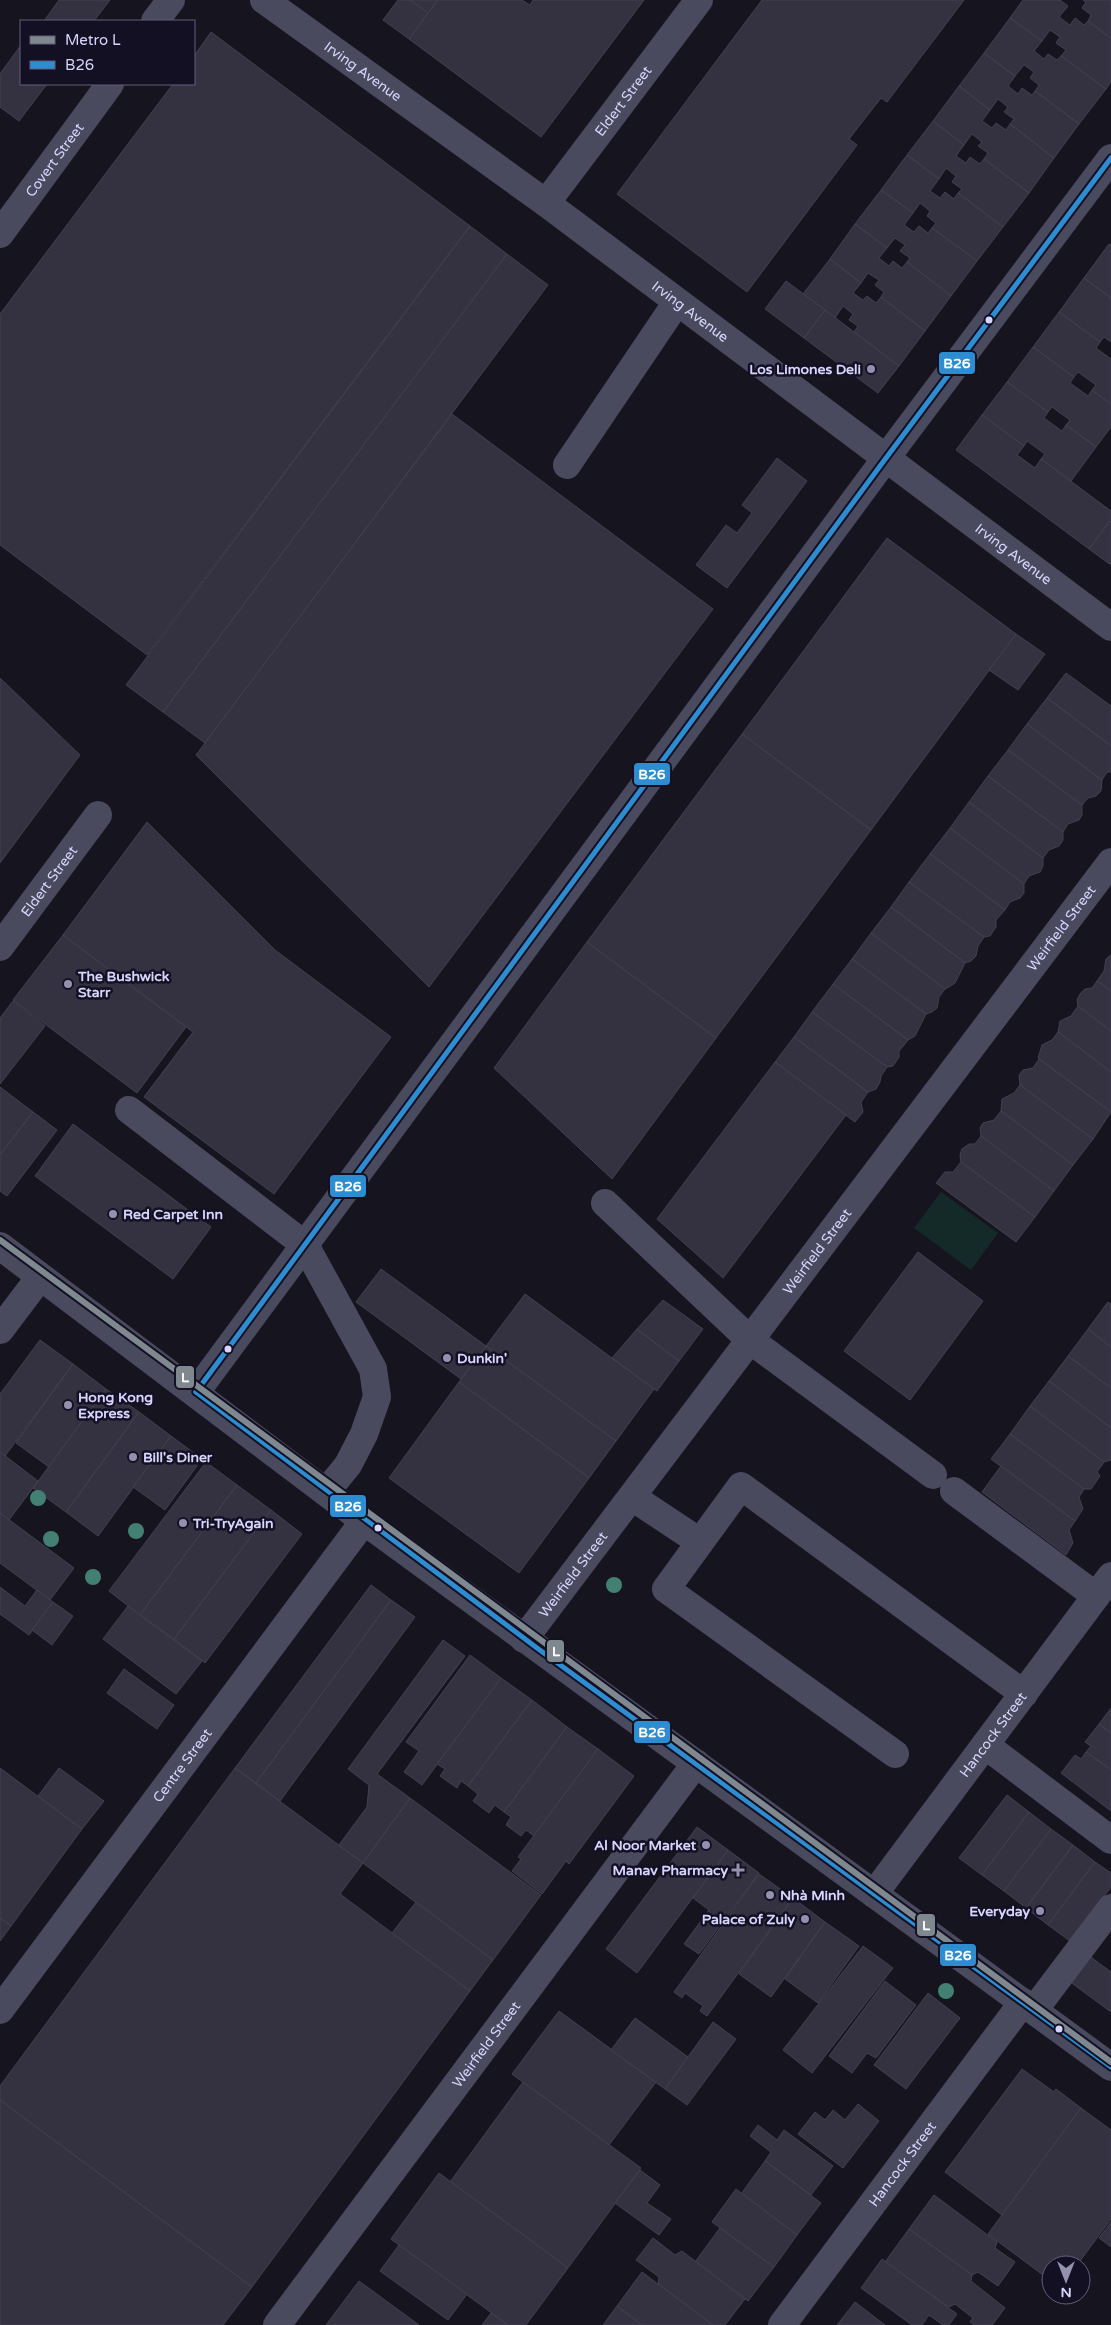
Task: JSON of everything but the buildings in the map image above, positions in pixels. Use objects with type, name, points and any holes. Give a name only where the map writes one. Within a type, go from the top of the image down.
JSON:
[{"type":"street","points":[[156,20],[171,0]]},
{"type":"street","name":"Irving Avenue","points":[[264,0],[546,203],[1111,627]]},
{"type":"street","name":"Eldert Street","points":[[546,203],[699,0]]},
{"type":"street","name":"Covert Street","points":[[0,234],[109,85]]},
{"type":"street","points":[[196,1392],[886,458],[1111,158]]},
{"type":"street","points":[[567,465],[677,302]]},
{"type":"street","name":"Eldert Street","points":[[0,948],[98,815]]},
{"type":"street","name":"Weirfield Street","points":[[524,1639],[1111,862]]},
{"type":"street","points":[[129,1110],[305,1245],[373,1368],[377,1397],[364,1434],[348,1465],[326,1492]]},
{"type":"street","points":[[605,1203],[750,1340],[944,1483],[1103,1586]]},
{"type":"street","points":[[0,1246],[196,1392],[364,1521],[1111,2067]]},
{"type":"street","points":[[0,1330],[40,1277]]},
{"type":"street","points":[[894,1754],[666,1589],[741,1486],[1024,1694]]},
{"type":"street","points":[[632,1497],[700,1542]]},
{"type":"street","name":"Centre Street","points":[[0,2010],[364,1521]]},
{"type":"street","name":"Hancock Street","points":[[874,1894],[1103,1586]]},
{"type":"street","points":[[985,1745],[1111,1840]]},
{"type":"street","name":"Weirfield Street","points":[[277,2325],[696,1763]]},
{"type":"street","name":"Hancock Street","points":[[782,2325],[1028,2006],[1111,1908]]},
{"type":"green space","points":[[941,1192],[998,1233],[971,1270],[914,1228]]},
{"type":"metro line","name":"L","points":[[0,1240],[1111,2062]]},
{"type":"transit line","name":"B26","points":[[196,1392],[886,458],[1111,158]]},
{"type":"transit line","name":"B26","points":[[196,1392],[537,1648],[1111,2067]]},
{"type":"place","name":"Los Limones Deli","points":[[871,369]]},
{"type":"place","name":"The Bushwick Starr","points":[[68,984]]},
{"type":"place","name":"Red Carpet Inn","points":[[113,1214]]},
{"type":"place","name":"Dunkin'","points":[[447,1358]]},
{"type":"place","name":"Hong Kong Express","points":[[68,1405]]},
{"type":"place","name":"Bill's Diner","points":[[133,1457]]},
{"type":"place","name":"Tri-TryAgain","points":[[183,1523]]},
{"type":"place","name":"Al Noor Market","points":[[706,1845]]},
{"type":"place","name":"Manav Pharmacy","points":[[738,1870]]},
{"type":"place","name":"Nhà Minh","points":[[770,1895]]},
{"type":"place","name":"Everyday","points":[[1040,1911]]},
{"type":"place","name":"Palace of Zuly","points":[[805,1919]]}]
